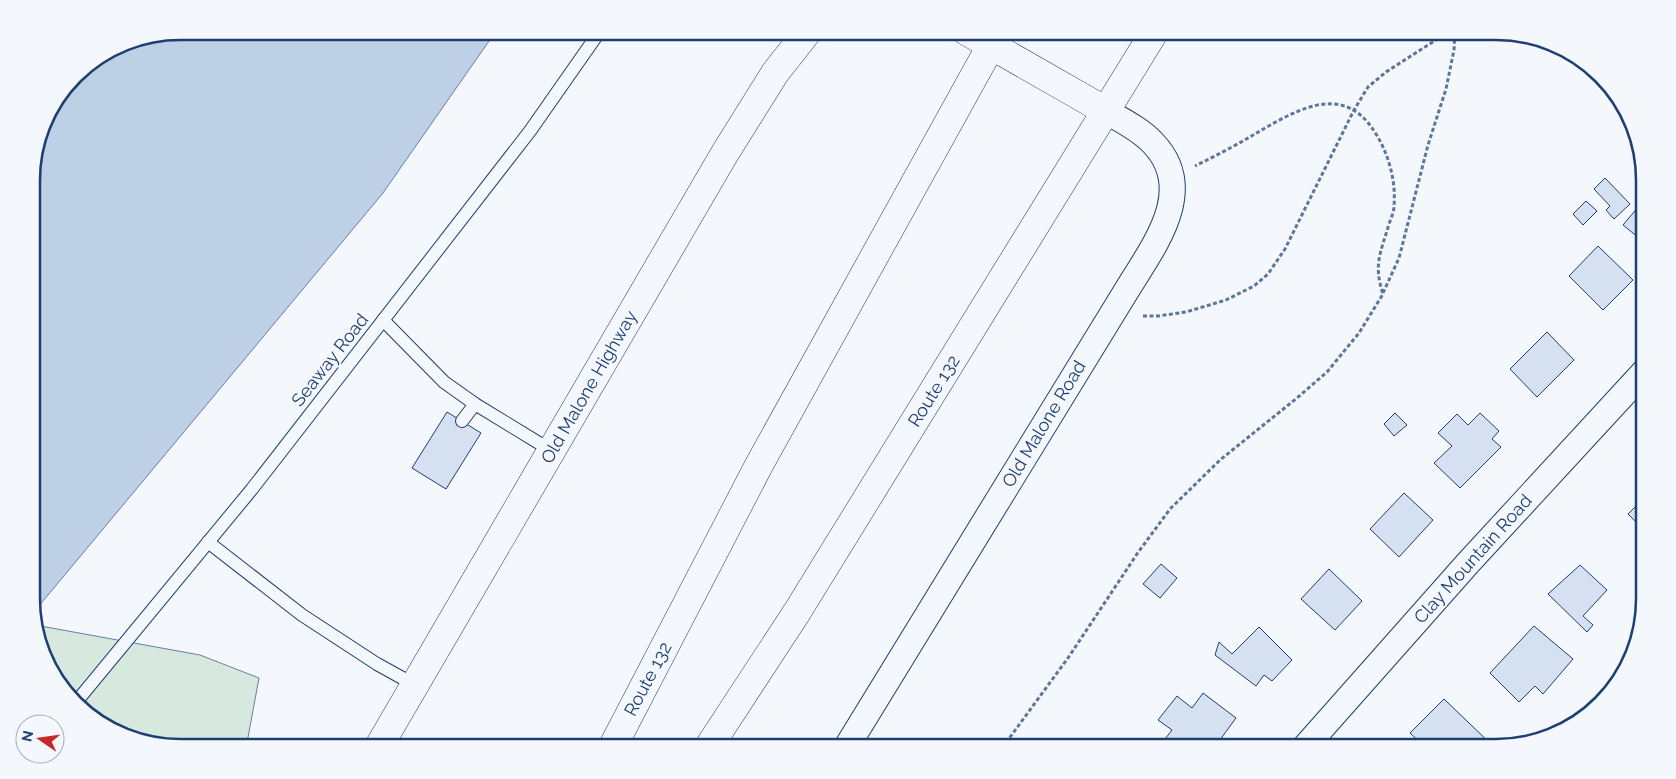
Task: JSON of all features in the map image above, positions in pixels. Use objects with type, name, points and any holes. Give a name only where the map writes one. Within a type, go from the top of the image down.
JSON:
[{"type":"main road","name":"Old Malone Highway","points":[[383,739],[755,103],[780,66],[801,40]]},
{"type":"main road","name":"Route 132","points":[[617,739],[764,457],[994,40]]},
{"type":"main road","points":[[998,40],[1106,111]]},
{"type":"main road","name":"Route 132","points":[[714,739],[797,612],[1149,40]]},
{"type":"street","name":"Old Malone Road","points":[[852,739],[1159,237],[1166,222],[1173,196],[1172,177],[1162,152],[1144,135],[1106,111]]},
{"type":"street","name":"Clay Mountain Road","points":[[1313,739],[1468,563],[1636,381]]},
{"type":"lane","name":"Seaway Road","points":[[80,697],[252,489],[530,131],[594,40]]},
{"type":"lane","points":[[383,320],[444,382],[475,404],[552,451]]},
{"type":"lane","points":[[462,421],[475,404]]},
{"type":"lane","points":[[208,542],[302,615],[377,664],[415,685]]},
{"type":"path","points":[[1136,315],[1158,316],[1186,312],[1226,300],[1254,286],[1268,274],[1285,249],[1354,110],[1368,87],[1386,72],[1436,40]]},
{"type":"path","points":[[1009,739],[1068,658],[1137,554],[1170,509],[1220,460],[1327,372],[1359,332],[1383,294],[1399,258],[1428,145],[1446,89],[1455,40]]},
{"type":"path","points":[[1172,177],[1238,144],[1289,115],[1313,105],[1327,103],[1344,105],[1354,110],[1371,125],[1384,146],[1394,181],[1394,208],[1378,264],[1378,279],[1383,294]]},
{"type":"shaded area","points":[[43,626],[200,655],[259,678],[248,739],[180,739],[144,734],[110,720],[81,698],[59,669],[51,653]]},
{"type":"water","points":[[490,40],[383,193],[40,604],[40,171],[45,144],[54,118],[69,95],[81,81],[110,59],[135,47],[162,41]]},
{"type":"building","points":[[1605,178],[1630,204],[1614,219],[1606,210],[1610,206],[1594,189]]},
{"type":"building","points":[[1586,201],[1597,211],[1583,225],[1573,214]]},
{"type":"building","points":[[1636,210],[1636,236],[1623,225]]},
{"type":"building","points":[[1598,246],[1633,280],[1603,310],[1569,276]]},
{"type":"building","points":[[1547,332],[1574,360],[1537,397],[1510,369]]},
{"type":"building","points":[[447,412],[481,433],[446,489],[412,468]]},
{"type":"building","points":[[1395,413],[1407,425],[1394,436],[1384,424]]},
{"type":"building","points":[[1480,413],[1499,431],[1492,439],[1501,447],[1460,488],[1434,463],[1452,446],[1438,433],[1457,414],[1468,425]]},
{"type":"building","points":[[1404,493],[1433,520],[1399,557],[1370,529]]},
{"type":"building","points":[[1636,506],[1636,522],[1628,514]]},
{"type":"building","points":[[1161,564],[1177,578],[1160,598],[1143,584]]},
{"type":"building","points":[[1580,565],[1607,590],[1583,616],[1593,625],[1587,632],[1548,594]]},
{"type":"building","points":[[1329,569],[1362,601],[1335,630],[1301,599]]},
{"type":"building","points":[[1534,626],[1573,659],[1543,694],[1535,686],[1519,702],[1490,673]]},
{"type":"building","points":[[1259,627],[1292,660],[1272,681],[1264,675],[1256,686],[1215,655],[1219,642],[1232,654]]},
{"type":"building","points":[[1203,693],[1236,718],[1221,739],[1165,739],[1172,730],[1158,720],[1177,696],[1192,708]]},
{"type":"building","points":[[1444,699],[1486,739],[1416,739],[1410,733]]}]
